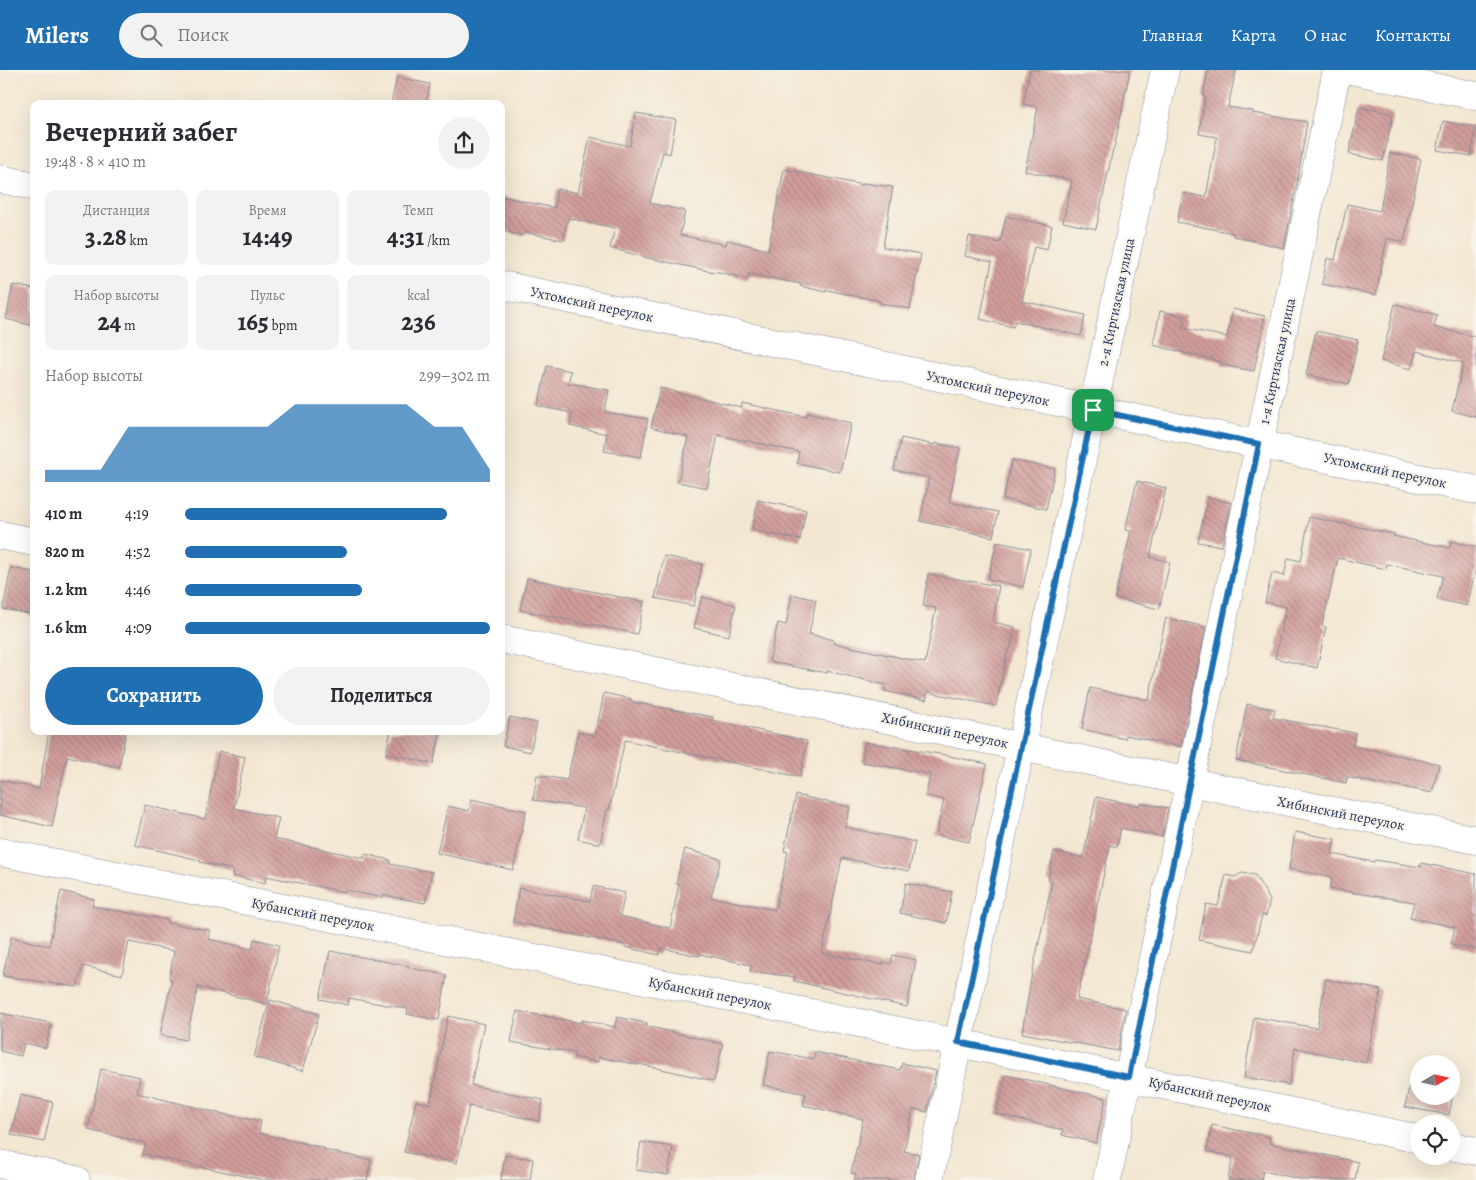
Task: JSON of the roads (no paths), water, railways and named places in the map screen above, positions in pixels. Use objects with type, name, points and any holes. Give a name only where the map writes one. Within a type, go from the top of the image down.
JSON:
[{"type":"street","name":"2-я Киргизская улица","points":[[929,1180],[1165,70]]},
{"type":"street","name":"1-я Киргизская улица","points":[[1107,1180],[1337,70]]},
{"type":"street","points":[[1351,70],[1476,96]]},
{"type":"street","points":[[0,179],[30,185]]},
{"type":"street","name":"Ухтомский переулок","points":[[505,286],[1476,490]]},
{"type":"street","points":[[0,535],[30,541]]},
{"type":"street","name":"Хибинский переулок","points":[[505,640],[1476,840]]},
{"type":"street","name":"Кубанский переулок","points":[[0,852],[958,1042],[1410,1137]]},
{"type":"street","points":[[1460,1148],[1476,1151]]},
{"type":"street","points":[[0,1164],[76,1180]]}]
